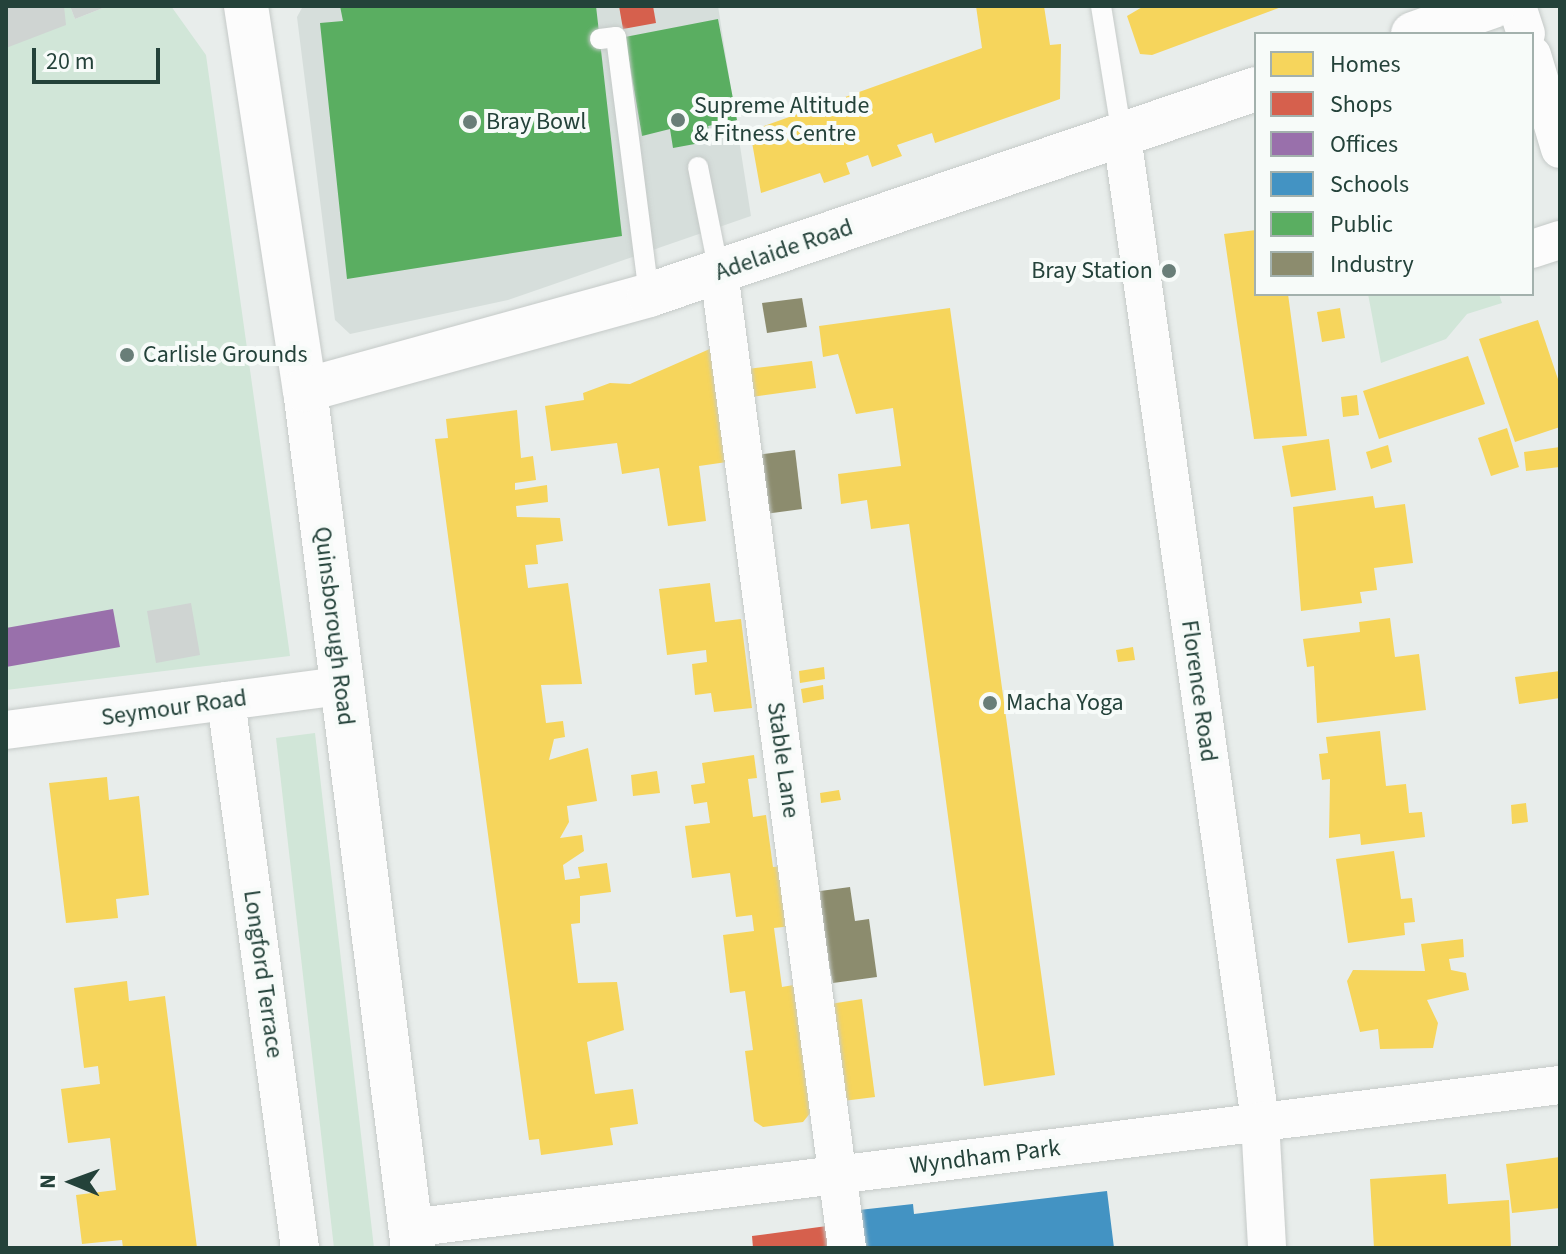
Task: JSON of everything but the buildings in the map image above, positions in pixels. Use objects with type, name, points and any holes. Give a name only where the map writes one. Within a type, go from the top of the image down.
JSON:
[{"type":"main road","name":"Quinsborough Road","points":[[246,6],[305,390],[412,1238]]},
{"type":"main road","points":[[1419,32],[1493,6]]},
{"type":"main road","name":"Adelaide Road","points":[[305,390],[649,295],[1254,90]]},
{"type":"street","points":[[1517,6],[1525,32]]},
{"type":"street","points":[[1534,62],[1560,149]]},
{"type":"street","name":"Florence Road","points":[[1122,136],[1260,1121],[1267,1248]]},
{"type":"street","points":[[1534,248],[1560,240]]},
{"type":"street","name":"Stable Lane","points":[[719,272],[847,1248]]},
{"type":"street","name":"Seymour Road","points":[[6,730],[341,686]]},
{"type":"street","name":"Longford Terrace","points":[[226,701],[300,1248]]},
{"type":"street","name":"Wyndham Park","points":[[412,1238],[838,1175],[1560,1085]]},
{"type":"lane","points":[[1101,6],[1122,136]]},
{"type":"lane","points":[[600,39],[616,37],[649,295]]},
{"type":"lane","points":[[698,167],[719,272]]},
{"type":"shaded area","points":[[303,6],[718,6],[751,216],[508,300],[350,334],[335,320],[297,17]]},
{"type":"green space","name":"Carlisle Grounds","points":[[6,6],[70,6],[75,19],[108,6],[171,6],[206,55],[290,656],[6,690]]},
{"type":"green space","points":[[1368,296],[1500,296],[1502,303],[1467,314],[1446,339],[1381,363]]},
{"type":"green space","points":[[315,733],[374,1248],[334,1248],[276,738]]},
{"type":"place","name":"Supreme Altitude & Fitness Centre","points":[[678,120]]},
{"type":"place","name":"Bray Bowl","points":[[470,122]]},
{"type":"place","name":"Bray Station","points":[[1169,271]]},
{"type":"place","name":"Carlisle Grounds","points":[[127,355]]},
{"type":"place","name":"Macha Yoga","points":[[990,703]]}]
